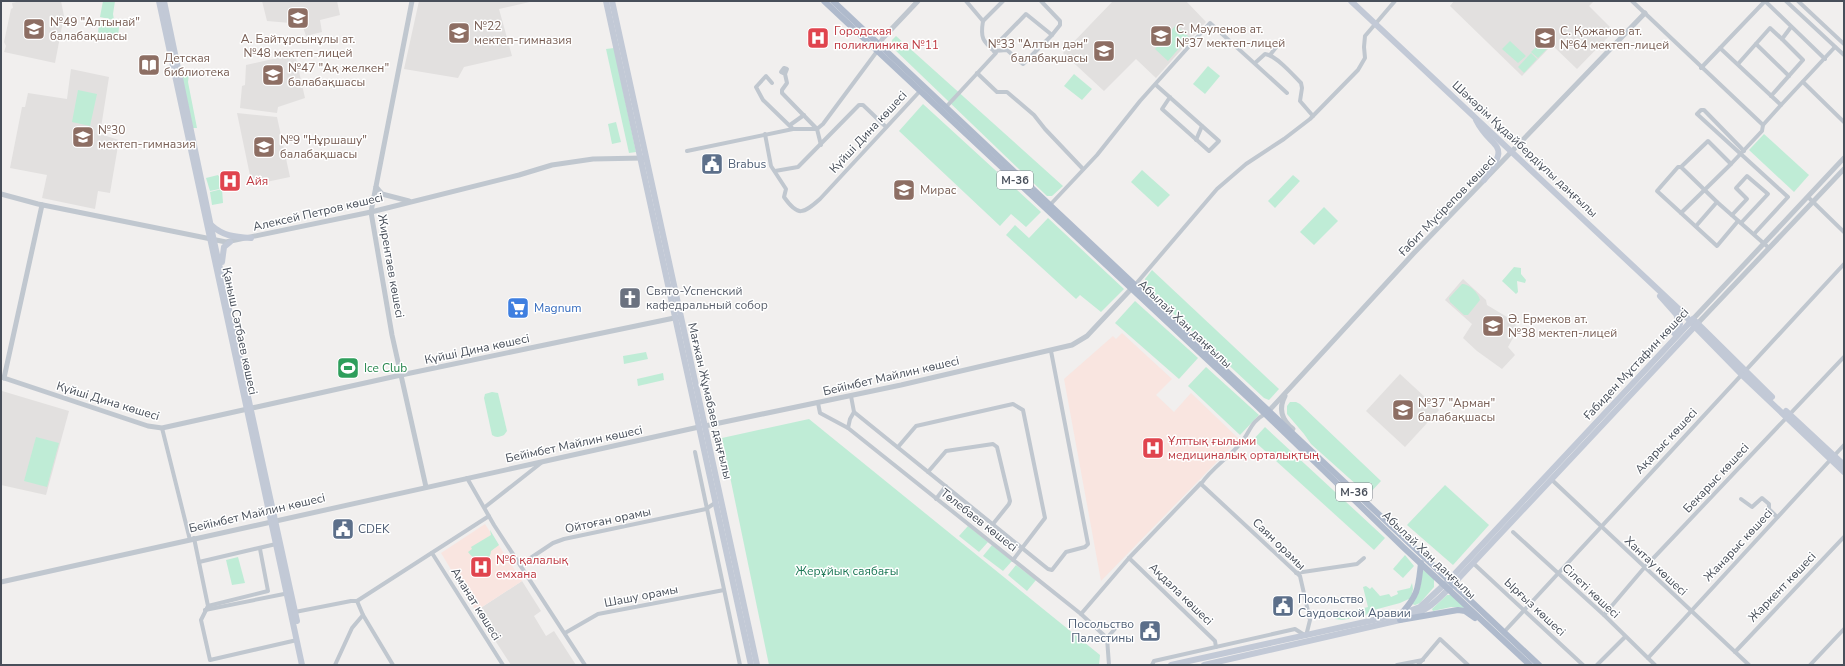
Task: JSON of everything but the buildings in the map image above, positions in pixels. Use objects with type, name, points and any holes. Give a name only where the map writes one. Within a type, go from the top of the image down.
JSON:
[{"type":"main road","name":"Қаныш Сәтбаев көшесі","points":[[159,1],[289,593],[302,665]]},
{"type":"main road","name":"Қаныш Сәтбаев көшесі","points":[[164,1],[210,224],[211,240],[221,272],[248,409]]},
{"type":"main road","name":"Мағжан Жұмабаев даңғылы","points":[[606,1],[643,158]]},
{"type":"main road","name":"Мағжан Жұмабаев даңғылы","points":[[612,1],[677,318],[757,665]]},
{"type":"main road","name":"Абылай Хан даңғылы","points":[[824,1],[920,91],[1048,206]]},
{"type":"main road","name":"Абылай Хан даңғылы","points":[[833,1],[879,43],[1133,287],[1267,412],[1420,563],[1448,585]]},
{"type":"main road","name":"Шәкәрім Құдайбердіұлы даңғылы","points":[[1351,1],[1694,323],[1788,416],[1833,458],[1844,472]]},
{"type":"main road","points":[[1475,117],[1481,130],[1497,145],[1500,152],[1497,162],[1484,180]]},
{"type":"main road","points":[[210,224],[222,234],[231,237],[251,238]]},
{"type":"main road","points":[[221,272],[224,247],[230,242]]},
{"type":"main road","points":[[1653,284],[1654,290],[1678,317],[1680,324],[1678,330],[1657,352],[1657,357]]},
{"type":"main road","name":"Ғабиден Мұстафин көшесі","points":[[1448,585],[1657,357],[1694,323]]},
{"type":"main road","name":"Ғабиден Мұстафин көшесі","points":[[1448,585],[1473,563],[1552,480],[1694,323]]},
{"type":"main road","name":"Абылай Хан даңғылы","points":[[1267,412],[1307,447],[1448,585],[1538,665]]},
{"type":"main road","name":"Мағжан Жұмабаев даңғылы","points":[[702,427],[715,503],[751,665]]},
{"type":"main road","name":"Шәкәрім Құдайбердіұлы даңғылы","points":[[1833,458],[1844,465]]},
{"type":"main road","name":"Қаныш Сәтбаев көшесі","points":[[273,521],[276,544],[295,612],[306,665]]},
{"type":"main road","points":[[1402,614],[1416,596],[1419,587],[1420,563]]},
{"type":"main road","points":[[1171,665],[1186,663],[1402,614],[1420,607],[1448,585]]},
{"type":"main road","points":[[1400,620],[1419,614],[1426,610],[1448,585]]},
{"type":"main road","points":[[1204,665],[1400,620],[1452,610],[1465,611],[1502,634]]},
{"type":"main road","name":"Абылай Хан даңғылы","points":[[1502,634],[1530,665]]},
{"type":"street","name":"Жирентаев көшесі","points":[[412,1],[371,212],[401,375],[426,487]]},
{"type":"street","points":[[687,151],[793,129],[817,129],[878,50],[879,43],[918,1]]},
{"type":"street","points":[[966,1],[983,21]]},
{"type":"street","points":[[946,107],[996,53],[982,40],[981,36],[983,21],[1003,1]]},
{"type":"street","points":[[993,50],[1007,50],[1023,64],[1052,35],[1060,25],[1060,22],[1041,1]]},
{"type":"street","points":[[1133,287],[1217,189],[1246,164],[1284,139],[1313,116],[1363,64],[1365,58],[1365,36],[1395,1]]},
{"type":"street","points":[[1702,68],[1765,1],[1825,59]]},
{"type":"street","points":[[1786,1],[1844,56]]},
{"type":"street","points":[[1798,1],[1844,44]]},
{"type":"street","points":[[1635,2],[1763,125]]},
{"type":"street","name":"Ғабит Мүсірепов көшесі","points":[[1267,412],[1484,180],[1513,153],[1645,13]]},
{"type":"street","points":[[993,50],[1026,14],[1052,35]]},
{"type":"street","points":[[1048,206],[1083,169],[1210,23],[1287,93]]},
{"type":"street","points":[[1782,39],[1791,27]]},
{"type":"street","points":[[1738,64],[1770,28],[1782,39],[1803,60],[1771,96]]},
{"type":"street","points":[[1270,55],[1281,41]]},
{"type":"street","points":[[1756,44],[1789,76]]},
{"type":"street","points":[[1681,213],[1742,153],[1762,131],[1763,125],[1835,47]]},
{"type":"street","points":[[1720,48],[1781,105]]},
{"type":"street","points":[[1255,64],[1265,54],[1270,55],[1300,83],[1302,88],[1300,101],[1313,116]]},
{"type":"street","points":[[977,73],[997,92],[1007,92],[1034,115],[1044,129],[1083,169]]},
{"type":"street","points":[[785,74],[787,83],[782,90],[782,93],[817,129],[821,144]]},
{"type":"street","points":[[772,83],[766,76],[756,87],[763,100],[793,129]]},
{"type":"street","points":[[1803,82],[1844,122]]},
{"type":"street","points":[[1156,84],[1219,141],[1209,151],[1162,109],[1170,97]]},
{"type":"street","name":"Күйші Дина көшесі","points":[[775,171],[786,189],[784,197],[795,210],[801,212],[807,210],[920,91]]},
{"type":"street","points":[[765,134],[772,166],[775,171],[798,167],[859,104],[863,105],[886,127]]},
{"type":"street","points":[[1742,153],[1704,110],[1701,110],[1697,114],[1742,153],[1788,197],[1754,234]]},
{"type":"street","points":[[790,125],[804,115]]},
{"type":"street","points":[[1196,140],[1202,126]]},
{"type":"street","points":[[1731,164],[1708,141],[1681,167],[1678,167],[1657,191],[1717,246],[1768,194],[1747,176],[1736,188],[1747,199],[1732,215]]},
{"type":"street","name":"Алексей Петров көшесі","points":[[1,194],[42,205],[211,240],[230,242],[371,212],[410,201],[519,175],[552,165],[593,159],[643,158]]},
{"type":"street","name":"Ғабиден Мұстафин көшесі","points":[[1694,323],[1844,158]]},
{"type":"street","points":[[1681,167],[1717,202],[1769,248]]},
{"type":"street","name":"Ғабиден Мұстафин көшесі","points":[[1694,323],[1769,248],[1844,169]]},
{"type":"street","points":[[376,187],[382,194],[410,201]]},
{"type":"street","points":[[1808,197],[1844,232]]},
{"type":"street","points":[[1696,226],[1717,202]]},
{"type":"street","points":[[3,378],[42,205]]},
{"type":"street","name":"Ақарыс көшесі","points":[[1502,634],[1844,264]]},
{"type":"street","name":"Бейімбет Майлин көшесі","points":[[1,582],[426,487],[851,396],[1051,351],[1072,345],[1083,339],[1133,287]]},
{"type":"street","name":"Күйші Дина көшесі","points":[[3,378],[148,426],[162,428],[401,375],[677,318]]},
{"type":"street","points":[[854,412],[1050,570],[1066,552],[1085,547],[1088,544],[1051,351]]},
{"type":"street","name":"Бекарыс көшесі","points":[[1604,615],[1644,568],[1844,357]]},
{"type":"street","points":[[1288,390],[1282,403],[1283,418],[1307,447]]},
{"type":"street","points":[[848,428],[850,419],[854,412],[851,396]]},
{"type":"street","name":"Төлебаев көшесі","points":[[818,403],[820,413],[848,428],[1081,614],[1107,638]]},
{"type":"street","points":[[898,447],[916,426],[1013,404],[1023,410],[1045,518],[1013,560]]},
{"type":"street","points":[[1081,614],[1129,558],[1241,443],[1249,428],[1257,419],[1267,412]]},
{"type":"street","points":[[162,428],[199,562],[208,606]]},
{"type":"street","points":[[928,472],[946,452],[993,444],[997,447],[1010,501],[992,524]]},
{"type":"street","name":"Жанарыс көшесі","points":[[1648,658],[1844,445]]},
{"type":"street","points":[[695,452],[740,665]]},
{"type":"street","points":[[485,507],[542,462]]},
{"type":"street","points":[[467,478],[489,516],[585,665]]},
{"type":"street","name":"Хантау көшесі","points":[[1552,480],[1600,527],[1749,665]]},
{"type":"street","name":"Саян орамы","points":[[1201,484],[1300,576],[1310,620],[1306,636]]},
{"type":"street","points":[[936,499],[946,486]]},
{"type":"street","points":[[1741,500],[1752,507],[1762,498],[1769,504],[1769,509],[1778,517]]},
{"type":"street","points":[[706,509],[715,503]]},
{"type":"street","name":"Ойтоған орамы","points":[[520,565],[553,543],[564,539],[706,509]]},
{"type":"street","points":[[295,612],[357,601],[489,516]]},
{"type":"street","name":"Сілеті көшесі","points":[[1513,532],[1604,615],[1655,665]]},
{"type":"street","name":"Жаркент көшесі","points":[[1735,652],[1844,537]]},
{"type":"street","points":[[199,562],[260,549],[276,544]]},
{"type":"street","points":[[260,549],[268,591],[208,606],[205,610],[201,620],[210,660],[298,640]]},
{"type":"street","name":"Аманат көшесі","points":[[432,553],[502,665]]},
{"type":"street","name":"Ақдала көшесі","points":[[1129,558],[1214,641],[1216,647]]},
{"type":"street","points":[[1296,573],[1357,564],[1364,558]]},
{"type":"street","name":"Ырғыз көшесі","points":[[1473,563],[1583,665]]},
{"type":"street","name":"Шашу орамы","points":[[565,633],[598,614],[724,590]]},
{"type":"street","points":[[205,610],[289,593]]},
{"type":"street","points":[[357,601],[390,664]]},
{"type":"street","points":[[335,665],[352,628],[363,615]]},
{"type":"street","points":[[1109,665],[1107,638],[1120,623]]},
{"type":"street","points":[[1152,665],[1154,661],[1295,629],[1306,636]]},
{"type":"street","points":[[1810,665],[1844,629]]},
{"type":"street","points":[[1597,665],[1625,637]]},
{"type":"street","points":[[1418,665],[1440,640],[1468,665]]},
{"type":"street","points":[[1398,665],[1423,660]]},
{"type":"shaded area","name":"№49 \"Алтынай\" балабақшасы","points":[[21,1],[61,1],[64,16],[55,63],[4,52],[6,46],[4,42],[11,9],[13,8],[12,3]]},
{"type":"shaded area","name":"А. Байтұрсынұлы ат. №48 мектеп-лицей","points":[[262,1],[337,1],[340,15],[320,20],[322,32],[306,36],[302,24],[267,21]]},
{"type":"shaded area","name":"№22 мектеп-гимназия","points":[[419,1],[534,1],[499,9],[512,56],[464,67],[458,78],[404,69]]},
{"type":"shaded area","points":[[1113,1],[1186,1],[1206,22],[1156,78],[1136,59],[1104,91],[1063,53]]},
{"type":"shaded area","name":"С. Қожанов ат. №64 мектеп-лицей","points":[[1454,1],[1594,1],[1589,6],[1614,31],[1577,69],[1552,45],[1522,76],[1450,6]]},
{"type":"shaded area","name":"№47 \"Ақ желкен\" балабақшасы","points":[[295,54],[305,98],[278,107],[277,113],[240,108],[242,86],[245,85],[246,65]]},
{"type":"shaded area","name":"№30 мектеп-гимназия","points":[[71,69],[109,77],[100,134],[119,140],[110,193],[98,191],[95,209],[42,198],[47,175],[10,168],[22,107],[25,107],[28,93],[67,99]]},
{"type":"shaded area","name":"№9 \"Нұршашу\" балабақшасы","points":[[237,113],[277,117],[290,177],[252,185]]},
{"type":"shaded area","name":"Ә. Ермеков ат. №38 мектеп-лицей","points":[[1463,279],[1486,300],[1487,305],[1512,320],[1518,329],[1508,347],[1515,355],[1502,369],[1477,351],[1463,338],[1472,324],[1445,300]]},
{"type":"shaded area","name":"Ұлттық ғылыми медициналық орталықтың","points":[[1122,333],[1172,379],[1156,395],[1174,412],[1191,393],[1239,439],[1101,581],[1064,379],[1113,336],[1116,339]]},
{"type":"shaded area","name":"№37 \"Арман\" балабақшасы","points":[[1400,374],[1439,410],[1405,447],[1366,411]]},
{"type":"shaded area","points":[[2,391],[69,411],[46,495],[1,485]]},
{"type":"shaded area","name":"№6 қалалық емхана","points":[[485,524],[522,581],[476,611],[441,553]]},
{"type":"shaded area","points":[[522,581],[541,611],[534,616],[546,636],[554,631],[576,665],[511,665],[476,611]]},
{"type":"green space","points":[[103,1],[115,1],[113,14],[114,20],[100,17]]},
{"type":"green space","points":[[99,23],[119,27],[118,37],[98,33]]},
{"type":"green space","points":[[1176,25],[1189,37],[1168,61],[1155,49]]},
{"type":"green space","points":[[896,36],[1063,186],[1052,196],[1047,196],[893,48],[892,40]]},
{"type":"green space","points":[[1544,39],[1551,45],[1538,58],[1531,52]]},
{"type":"green space","points":[[1510,41],[1526,56],[1518,63],[1502,49]]},
{"type":"green space","points":[[614,48],[636,152],[629,153],[606,49]]},
{"type":"green space","points":[[1531,53],[1537,59],[1524,73],[1518,67]]},
{"type":"green space","points":[[1208,66],[1220,76],[1205,94],[1193,84]]},
{"type":"green space","points":[[181,72],[189,75],[188,82],[197,128],[193,128]]},
{"type":"green space","points":[[1074,74],[1092,89],[1082,100],[1064,86]]},
{"type":"green space","points":[[78,90],[97,94],[90,126],[72,122]]},
{"type":"green space","points":[[923,104],[1041,212],[1026,227],[1011,214],[1000,226],[899,131]]},
{"type":"green space","points":[[616,122],[621,142],[612,144],[608,124]]},
{"type":"green space","points":[[1764,134],[1809,175],[1794,192],[1749,150]]},
{"type":"green space","points":[[1142,170],[1170,195],[1158,207],[1131,182]]},
{"type":"green space","points":[[218,175],[224,188],[210,191],[206,178]]},
{"type":"green space","points":[[1293,175],[1300,181],[1275,208],[1268,201]]},
{"type":"green space","points":[[222,189],[223,203],[212,205],[210,192]]},
{"type":"green space","points":[[1324,207],[1338,221],[1314,245],[1300,232]]},
{"type":"green space","points":[[1048,218],[1124,289],[1101,312],[1080,295],[1076,299],[1006,235],[1015,225],[1029,238]]},
{"type":"green space","points":[[1514,267],[1521,268],[1521,274],[1526,280],[1525,283],[1517,281],[1518,292],[1516,294],[1502,281]]},
{"type":"green space","points":[[1152,270],[1279,389],[1269,400],[1264,398],[1147,289],[1145,279]]},
{"type":"green space","points":[[1462,284],[1465,284],[1473,289],[1480,300],[1468,315],[1464,315],[1450,302],[1449,298]]},
{"type":"green space","points":[[1135,301],[1198,358],[1179,379],[1115,323]]},
{"type":"green space","points":[[646,352],[648,359],[624,364],[623,356]]},
{"type":"green space","points":[[1206,367],[1259,415],[1240,435],[1188,386]]},
{"type":"green space","points":[[663,373],[664,380],[638,386],[637,379]]},
{"type":"green space","points":[[492,392],[498,393],[507,431],[500,437],[495,437],[492,435],[484,398],[485,394]]},
{"type":"green space","points":[[1290,402],[1300,404],[1381,481],[1368,495],[1311,444],[1287,414],[1287,406]]},
{"type":"green space","name":"Жерұйық саябағы","points":[[809,419],[1100,655],[1099,665],[769,665],[722,438]]},
{"type":"green space","points":[[1265,427],[1385,538],[1374,550],[1253,440]]},
{"type":"green space","points":[[36,437],[59,443],[47,487],[24,481]]},
{"type":"green space","points":[[1445,485],[1489,525],[1453,565],[1407,525]]},
{"type":"green space","points":[[968,526],[988,542],[979,552],[959,536]]},
{"type":"green space","points":[[490,530],[499,545],[491,551],[488,558],[485,560],[477,559],[470,555],[468,552],[472,549],[471,547],[491,535]]},
{"type":"green space","points":[[992,545],[1012,561],[1003,571],[983,556]]},
{"type":"green space","points":[[1405,555],[1414,566],[1403,578],[1393,569]]},
{"type":"green space","points":[[238,557],[245,583],[232,585],[226,560]]},
{"type":"green space","points":[[1016,565],[1036,580],[1027,591],[1008,575]]},
{"type":"green space","points":[[1422,569],[1434,579],[1434,587],[1420,603],[1415,605],[1412,604],[1419,592]]},
{"type":"green space","points":[[1412,583],[1413,589],[1411,598],[1400,603],[1370,611],[1365,616],[1342,620],[1335,619],[1335,615],[1368,607],[1363,587],[1366,586],[1370,589],[1372,587],[1380,596],[1389,594],[1391,597],[1398,594],[1397,591],[1410,588]]},
{"type":"green space","points":[[1447,595],[1452,595],[1465,608],[1451,607],[1433,611],[1432,609]]},
{"type":"place","name":"А. Байтұрсынұлы ат. №48 мектеп-лицей","points":[[298,18]]},
{"type":"place","name":"№49 \"Алтынай\" балабақшасы","points":[[34,29]]},
{"type":"place","name":"№22 мектеп-гимназия","points":[[459,33]]},
{"type":"place","name":"С. Мәуленов ат. №37 мектеп-лицей","points":[[1161,36]]},
{"type":"place","name":"Городская поликлиника №11","points":[[818,38]]},
{"type":"place","name":"С. Қожанов ат. №64 мектеп-лицей","points":[[1545,38]]},
{"type":"place","name":"№33 \"Алтын дән\" балабақшасы","points":[[1104,51]]},
{"type":"place","name":"Детская библиотека","points":[[149,65]]},
{"type":"place","name":"№47 \"Ақ желкен\" балабақшасы","points":[[273,75]]},
{"type":"place","name":"№30 мектеп-гимназия","points":[[83,137]]},
{"type":"place","name":"№9 \"Нұршашу\" балабақшасы","points":[[264,147]]},
{"type":"place","name":"Brabus","points":[[712,164]]},
{"type":"place","name":"Айя","points":[[230,181]]},
{"type":"place","name":"Мирас","points":[[904,190]]},
{"type":"place","name":"Свято-Успенский кафедральный собор","points":[[630,298]]},
{"type":"place","name":"Magnum","points":[[518,308]]},
{"type":"place","name":"Ә. Ермеков ат. №38 мектеп-лицей","points":[[1493,326]]},
{"type":"place","name":"Ice Club","points":[[348,368]]},
{"type":"place","name":"№37 \"Арман\" балабақшасы","points":[[1403,410]]},
{"type":"place","name":"Ұлттық ғылыми медициналық орталықтың","points":[[1153,448]]},
{"type":"place","name":"CDEK","points":[[343,529]]},
{"type":"place","name":"№6 қалалық емхана","points":[[481,567]]},
{"type":"place","name":"Посольство Саудовской Аравии","points":[[1283,606]]},
{"type":"place","name":"Посольство Палестины","points":[[1150,631]]}]
